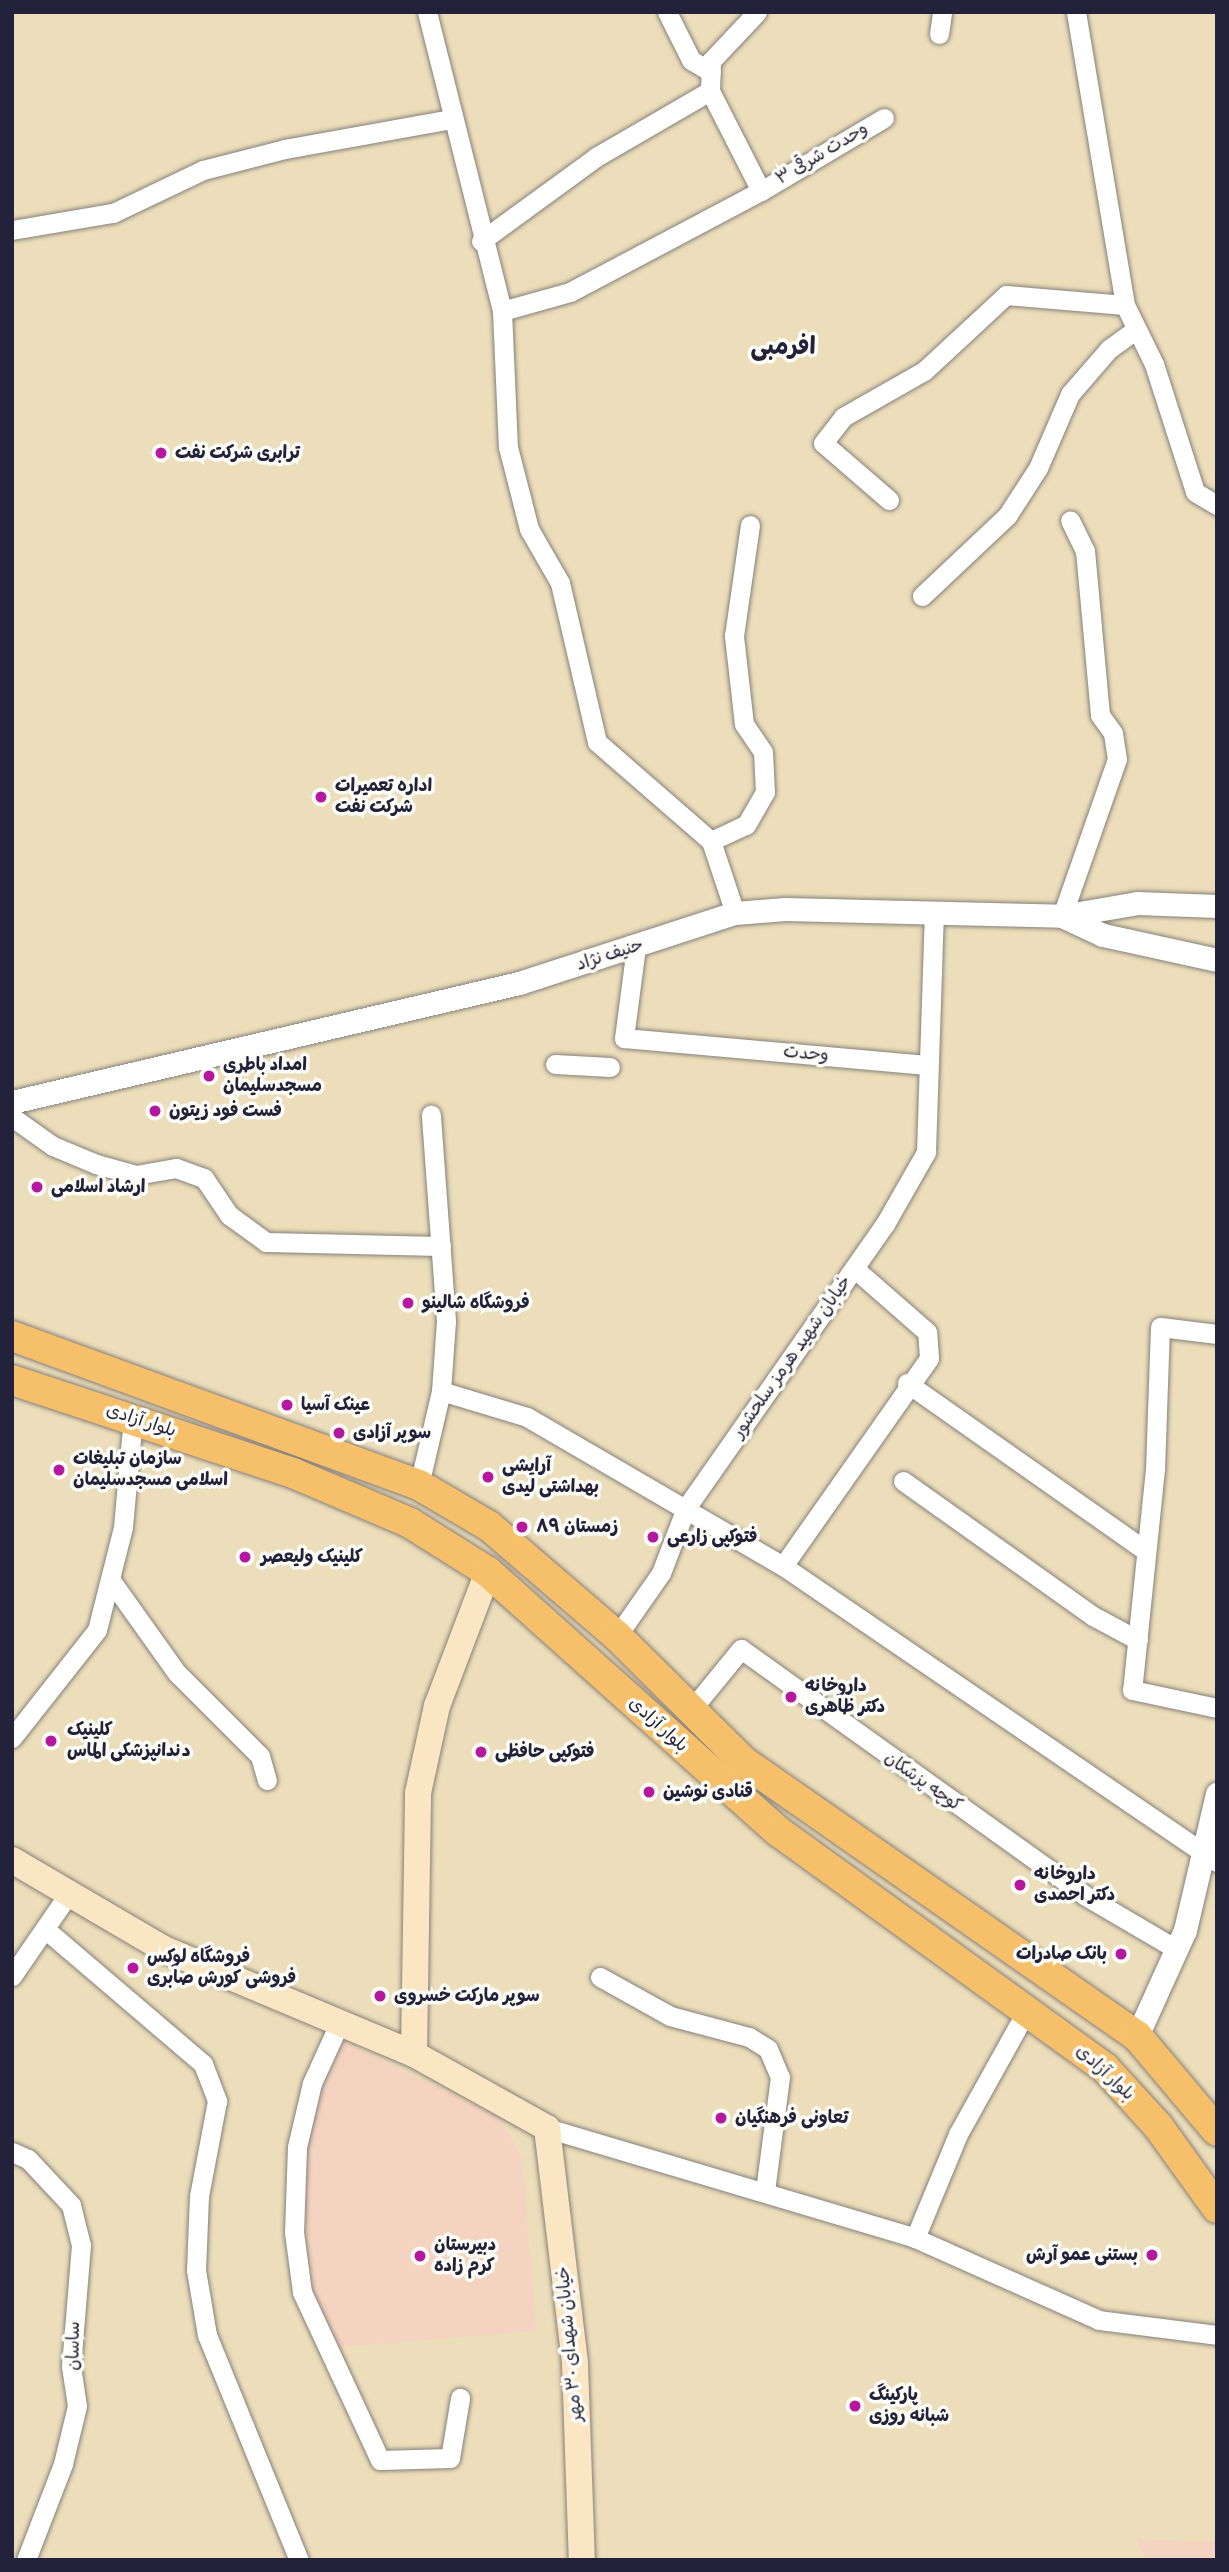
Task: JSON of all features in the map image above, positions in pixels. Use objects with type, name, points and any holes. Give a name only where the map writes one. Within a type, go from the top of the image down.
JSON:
[{"type":"main road","name":"بلوار آزادی","points":[[12,1336],[419,1485],[488,1526],[617,1636],[744,1762],[1137,2036],[1217,2131]]},
{"type":"main road","name":"بلوار آزادی","points":[[12,1380],[293,1473],[399,1518],[488,1572],[779,1832],[1028,2008],[1105,2068],[1158,2126],[1217,2208]]},
{"type":"main road","points":[[414,2054],[418,1793],[437,1706],[488,1572]]},
{"type":"main road","points":[[12,1860],[164,1949],[338,2026],[414,2054],[547,2128]]},
{"type":"main road","points":[[1105,2068],[1137,2036]]},
{"type":"main road","name":"خیابان شهدای ۳۰ مهر","points":[[547,2128],[575,2364],[582,2560]]},
{"type":"street","points":[[427,12],[481,241],[502,311],[508,447],[529,528],[560,583],[597,742],[711,841],[735,914]]},
{"type":"street","points":[[667,12],[691,60],[710,82],[761,191]]},
{"type":"street","points":[[710,82],[711,61],[757,12]]},
{"type":"street","points":[[939,34],[942,12]]},
{"type":"street","points":[[1076,12],[1125,305],[1137,329],[1195,492],[1217,505]]},
{"type":"street","points":[[481,241],[596,157],[710,82]]},
{"type":"street","name":"وحدت شرقی ۳","points":[[502,311],[570,292],[761,191],[884,118]]},
{"type":"street","points":[[12,230],[113,213],[203,170],[285,149],[452,119]]},
{"type":"street","points":[[888,500],[823,443],[843,417],[924,371],[1006,295],[1125,305]]},
{"type":"street","points":[[922,596],[1007,516],[1038,468],[1070,394],[1109,349],[1137,329]]},
{"type":"street","points":[[1070,520],[1085,551],[1100,715],[1114,733],[1117,759],[1062,916],[1103,935],[1217,960]]},
{"type":"street","points":[[711,841],[746,825],[765,792],[763,752],[744,724],[734,636],[750,525]]},
{"type":"street","name":"حنیف نژاد","points":[[12,1102],[519,984],[735,914],[934,913],[1062,916],[1137,903],[1217,906]]},
{"type":"street","points":[[927,1065],[934,913]]},
{"type":"street","name":"وحدت","points":[[636,947],[624,1038],[927,1065]]},
{"type":"street","points":[[555,1064],[610,1067]]},
{"type":"street","name":"خیابان شهید هرمز سلحشور","points":[[617,1636],[661,1573],[686,1508],[854,1268],[926,1152],[927,1065]]},
{"type":"street","points":[[419,1485],[441,1391],[441,1246],[431,1115]]},
{"type":"street","points":[[12,1117],[53,1146],[96,1164],[136,1175],[176,1168],[204,1178],[229,1215],[266,1242],[441,1246]]},
{"type":"street","points":[[783,1566],[907,1383],[929,1358],[927,1332],[854,1268]]},
{"type":"street","points":[[1217,1334],[1160,1327],[1155,1469],[1143,1549],[1138,1640],[1132,1689],[1217,1708]]},
{"type":"street","points":[[907,1383],[1143,1549]]},
{"type":"street","points":[[441,1391],[527,1417],[783,1566],[1210,1859]]},
{"type":"street","points":[[12,1738],[97,1630],[112,1582],[133,1418]]},
{"type":"street","points":[[904,1481],[1093,1616],[1138,1640]]},
{"type":"street","points":[[112,1582],[177,1673],[260,1756],[267,1780]]},
{"type":"street","name":"کوچه پزشکان","points":[[691,1710],[741,1649],[1084,1895],[1176,1950]]},
{"type":"street","points":[[1137,2036],[1176,1950],[1210,1859],[1217,1794]]},
{"type":"street","points":[[12,1976],[69,1893]]},
{"type":"street","points":[[45,1929],[203,2064],[217,2101],[199,2196],[196,2270],[207,2335],[299,2560]]},
{"type":"street","points":[[600,1977],[670,2016],[749,2037],[768,2049],[780,2077],[765,2191]]},
{"type":"street","points":[[915,2238],[958,2134],[1028,2008]]},
{"type":"street","points":[[338,2026],[312,2083],[298,2147],[293,2232],[302,2292],[380,2460],[450,2458],[460,2398]]},
{"type":"street","points":[[547,2128],[915,2238],[1099,2319],[1217,2335]]},
{"type":"street","name":"ساسان","points":[[12,2152],[28,2159],[71,2205],[81,2245],[71,2366],[77,2406],[63,2464],[26,2560]]},
{"type":"shaded area","name":"دبیرستان کرم زاده","points":[[342,2042],[499,2117],[522,2157],[536,2331],[338,2347],[318,2320],[303,2192],[309,2120]]},
{"type":"shaded area","points":[[1136,2539],[1217,2542],[1217,2560],[1147,2560]]},
{"type":"place","name":"ترابری شرکت نفت","points":[[161,453]]},
{"type":"place","name":"اداره تعمیرات شرکت نفت","points":[[321,797]]},
{"type":"place","name":"امداد باطری مسجدسلیمان","points":[[209,1076]]},
{"type":"place","name":"فست فود زیتون","points":[[155,1111]]},
{"type":"place","name":"ارشاد اسلامی","points":[[37,1187]]},
{"type":"place","name":"فروشگاه شالینو","points":[[408,1303]]},
{"type":"place","name":"عینک آسیا","points":[[287,1405]]},
{"type":"place","name":"سوپر آزادی","points":[[339,1433]]},
{"type":"place","name":"سازمان تبلیغات اسلامی مسجدسلیمان","points":[[59,1470]]},
{"type":"place","name":"آرایشی بهداشتی لیدی","points":[[488,1477]]},
{"type":"place","name":"زمستان ۸۹","points":[[522,1527]]},
{"type":"place","name":"فتوکپی زارعی","points":[[653,1537]]},
{"type":"place","name":"کلینیک ولیعصر","points":[[245,1557]]},
{"type":"place","name":"داروخانه دکتر ظاهری","points":[[791,1697]]},
{"type":"place","name":"کلینیک دندانپزشکی الماس","points":[[51,1741]]},
{"type":"place","name":"فتوکپی حافظی","points":[[481,1752]]},
{"type":"place","name":"قنادی نوشین","points":[[649,1792]]},
{"type":"place","name":"داروخانه دکتر احمدی","points":[[1020,1885]]},
{"type":"place","name":"بانک صادرات","points":[[1121,1954]]},
{"type":"place","name":"فروشگاه لوکس فروشی کورش صابری","points":[[133,1968]]},
{"type":"place","name":"سوپر مارکت خسروی","points":[[380,1996]]},
{"type":"place","name":"تعاونی فرهنگیان","points":[[721,2118]]},
{"type":"place","name":"بستنی عمو آرش","points":[[1152,2255]]},
{"type":"place","name":"دبیرستان کرم زاده","points":[[420,2256]]},
{"type":"place","name":"پارکینگ شبانه روزی","points":[[855,2406]]},
{"type":"district","name":"افرمبی","points":[[783,347]]}]
